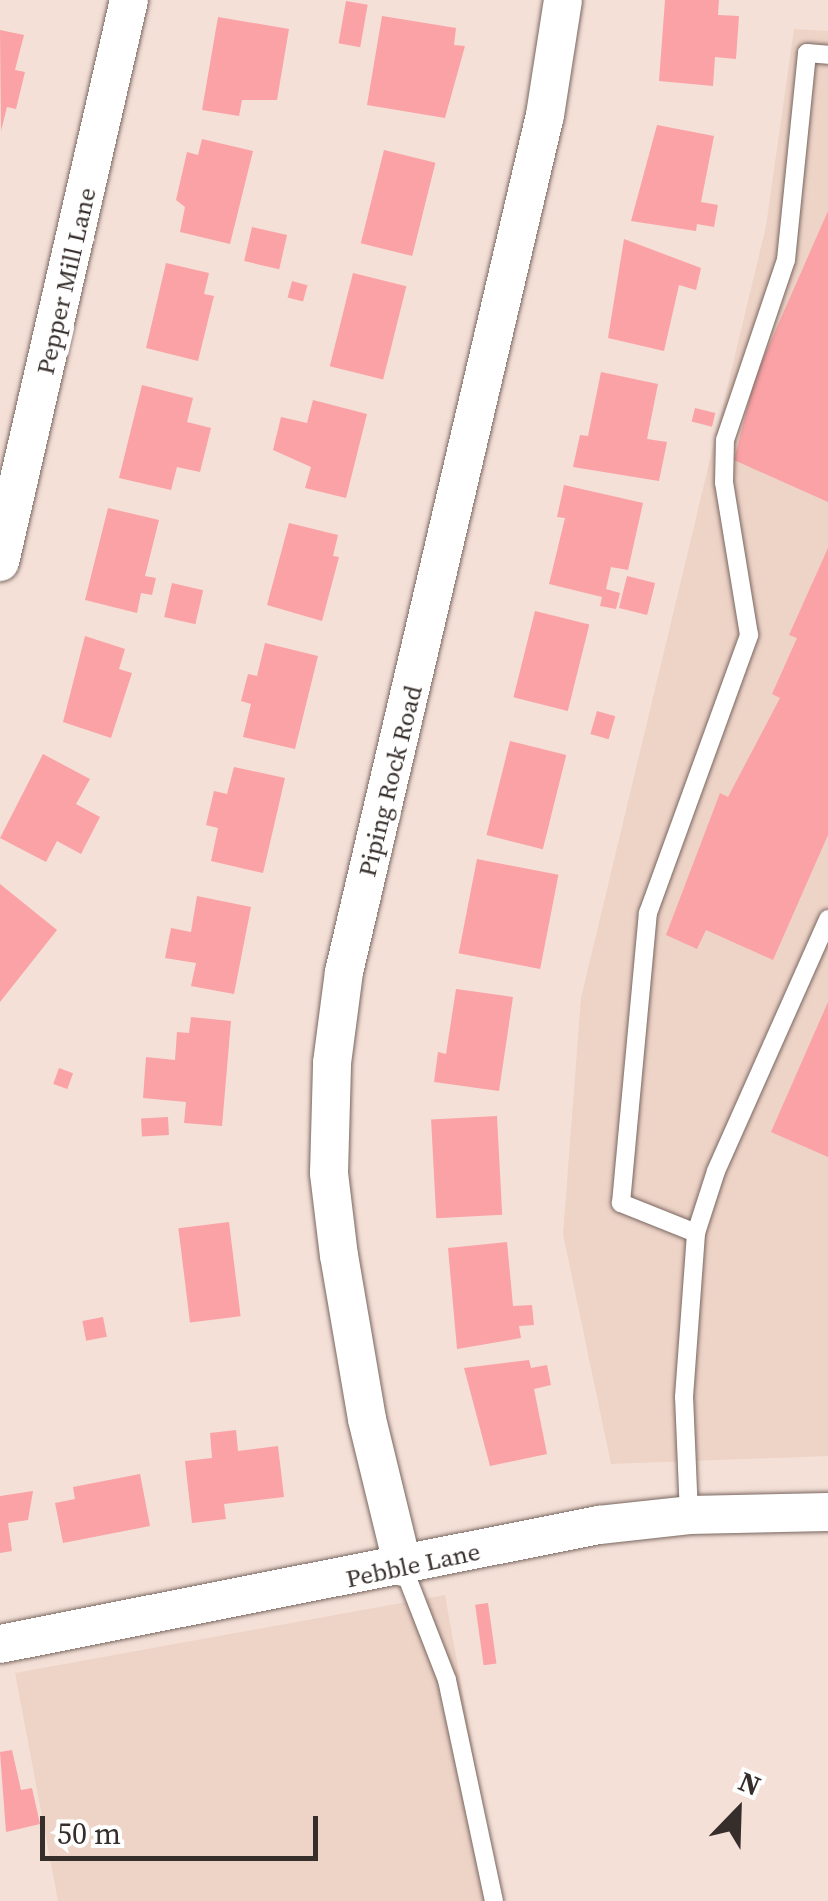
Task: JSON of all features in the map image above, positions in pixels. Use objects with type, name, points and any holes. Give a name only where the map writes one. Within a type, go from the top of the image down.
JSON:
[{"type":"street","name":"Pepper Mill Lane","points":[[0,562],[129,0]]},
{"type":"street","name":"Piping Rock Road","points":[[403,1568],[367,1419],[339,1256],[329,1173],[332,1063],[344,972],[532,172],[563,0]]},
{"type":"street","name":"Pebble Lane","points":[[0,1644],[403,1568],[600,1525],[689,1515],[828,1512]]},
{"type":"lane","points":[[696,1233],[620,1202],[648,912],[749,635],[724,484],[725,440],[786,260],[807,54],[828,55]]},
{"type":"lane","points":[[689,1515],[684,1397],[696,1233],[716,1172],[828,919]]},
{"type":"lane","points":[[403,1568],[447,1680],[494,1901]]},
{"type":"shaded area","points":[[794,29],[828,31],[828,1456],[611,1464],[563,1234],[581,998],[766,226]]},
{"type":"shaded area","points":[[445,1595],[500,1901],[58,1901],[15,1673]]},
{"type":"building","points":[[665,0],[719,0],[718,15],[739,16],[736,59],[715,57],[713,86],[659,81]]},
{"type":"building","points":[[346,1],[368,5],[360,47],[339,43]]},
{"type":"building","points":[[382,16],[456,28],[454,45],[465,46],[445,118],[367,105]]},
{"type":"building","points":[[218,17],[289,29],[277,100],[242,100],[239,116],[202,110]]},
{"type":"building","points":[[0,30],[24,35],[15,70],[25,72],[16,109],[7,107],[1,131]]},
{"type":"building","points":[[657,125],[714,136],[701,202],[718,205],[714,227],[697,224],[696,231],[631,221]]},
{"type":"building","points":[[202,139],[253,151],[230,244],[180,232],[185,207],[176,200],[187,152],[198,155]]},
{"type":"building","points":[[384,150],[435,163],[412,256],[361,243]]},
{"type":"building","points":[[828,211],[828,502],[734,460],[755,377]]},
{"type":"building","points":[[252,227],[287,235],[279,269],[244,261]]},
{"type":"building","points":[[624,239],[701,268],[696,290],[679,285],[664,351],[608,338]]},
{"type":"building","points":[[166,263],[209,273],[204,294],[214,296],[198,361],[146,348]]},
{"type":"building","points":[[353,273],[406,286],[383,379],[330,366]]},
{"type":"building","points":[[292,281],[307,285],[303,302],[288,297]]},
{"type":"building","points":[[601,372],[658,384],[647,439],[667,442],[659,481],[573,467],[580,435],[588,436]]},
{"type":"building","points":[[142,385],[193,398],[187,422],[211,428],[200,472],[177,467],[171,490],[119,478]]},
{"type":"building","points":[[313,400],[367,414],[346,498],[305,488],[311,467],[273,450],[281,417],[307,423]]},
{"type":"building","points":[[695,408],[715,413],[712,427],[692,422]]},
{"type":"building","points":[[564,485],[643,503],[628,570],[611,567],[606,589],[620,593],[616,609],[600,606],[602,597],[549,584],[565,518],[557,517]]},
{"type":"building","points":[[108,508],[159,520],[145,576],[156,578],[152,595],[141,593],[137,613],[85,600]]},
{"type":"building","points":[[289,523],[338,535],[333,556],[339,557],[322,621],[267,605]]},
{"type":"building","points":[[828,548],[828,835],[773,960],[706,930],[697,949],[666,935],[720,793],[728,797],[780,698],[772,694],[797,638],[789,635]]},
{"type":"building","points":[[627,576],[655,583],[647,615],[619,608]]},
{"type":"building","points":[[172,583],[203,590],[195,624],[164,617]]},
{"type":"building","points":[[535,611],[589,625],[568,711],[513,697]]},
{"type":"building","points":[[85,636],[125,649],[119,669],[132,673],[111,738],[63,722]]},
{"type":"building","points":[[265,643],[318,656],[295,749],[243,737],[251,704],[241,701],[248,674],[257,676]]},
{"type":"building","points":[[597,711],[615,716],[609,739],[590,734]]},
{"type":"building","points":[[510,741],[566,755],[543,849],[487,835]]},
{"type":"building","points":[[43,754],[90,779],[76,804],[100,817],[81,854],[57,841],[46,862],[0,838]]},
{"type":"building","points":[[234,767],[285,778],[263,873],[211,861],[218,828],[206,825],[214,791],[227,794]]},
{"type":"building","points":[[477,859],[558,875],[540,969],[459,953]]},
{"type":"building","points":[[0,884],[57,930],[0,1002]]},
{"type":"building","points":[[197,896],[251,907],[234,994],[191,986],[196,963],[165,958],[171,928],[191,932]]},
{"type":"building","points":[[456,989],[513,997],[499,1091],[434,1082],[438,1052],[446,1054]]},
{"type":"building","points":[[828,1002],[828,1157],[771,1132]]},
{"type":"building","points":[[191,1017],[231,1021],[222,1126],[184,1123],[186,1102],[143,1098],[146,1057],[175,1060],[177,1032],[189,1033]]},
{"type":"building","points":[[59,1068],[73,1073],[67,1089],[53,1084]]},
{"type":"building","points":[[497,1116],[502,1215],[436,1218],[431,1119]]},
{"type":"building","points":[[168,1117],[169,1135],[142,1136],[141,1118]]},
{"type":"building","points":[[229,1222],[241,1316],[190,1323],[178,1228]]},
{"type":"building","points":[[507,1242],[513,1306],[532,1305],[534,1325],[519,1326],[521,1338],[457,1349],[448,1248]]},
{"type":"building","points":[[103,1317],[107,1337],[86,1341],[82,1321]]},
{"type":"building","points":[[529,1360],[531,1368],[547,1365],[551,1385],[534,1389],[547,1454],[490,1466],[464,1368]]},
{"type":"building","points":[[236,1430],[238,1451],[278,1446],[284,1497],[224,1504],[226,1519],[192,1523],[185,1461],[212,1458],[210,1433]]},
{"type":"building","points":[[140,1474],[150,1526],[63,1543],[55,1503],[75,1499],[73,1487]]},
{"type":"building","points":[[33,1491],[28,1520],[8,1523],[12,1551],[0,1553],[0,1496]]},
{"type":"building","points":[[488,1603],[496,1663],[484,1665],[475,1605]]},
{"type":"building","points":[[12,1750],[21,1790],[32,1788],[40,1824],[6,1832],[0,1752]]}]
